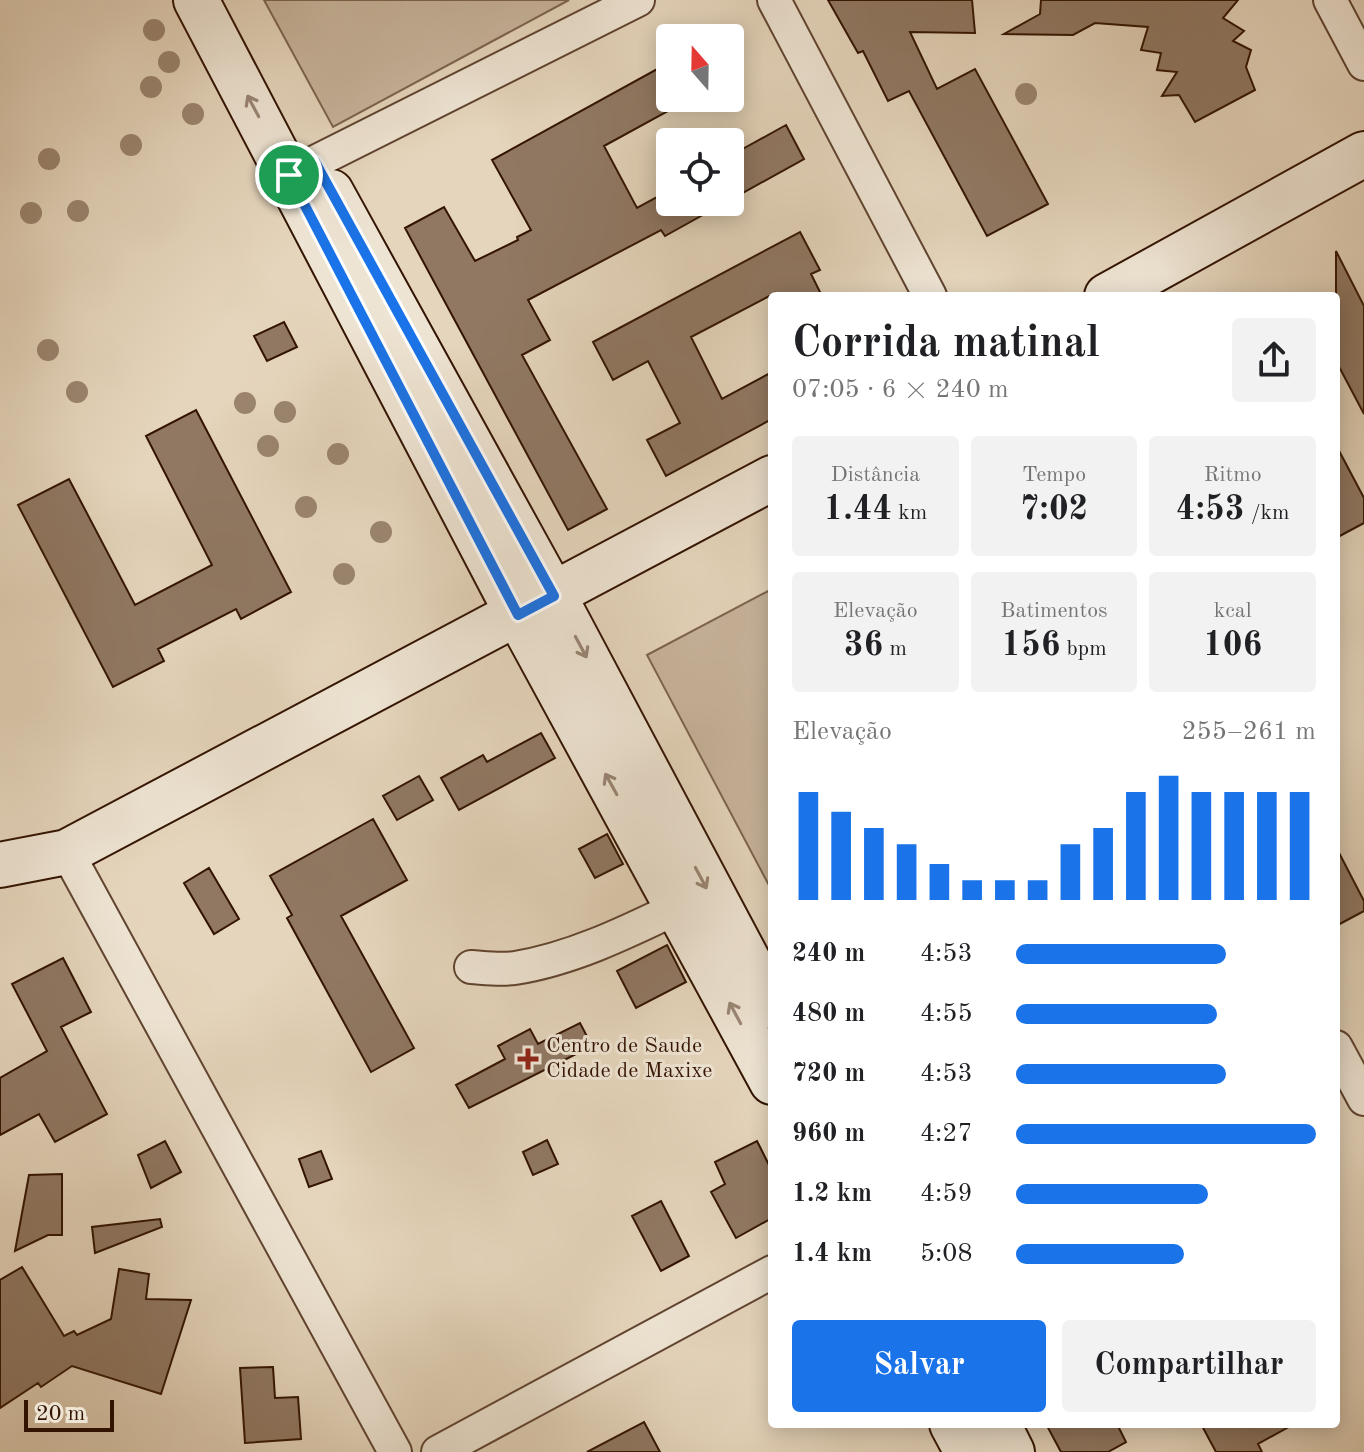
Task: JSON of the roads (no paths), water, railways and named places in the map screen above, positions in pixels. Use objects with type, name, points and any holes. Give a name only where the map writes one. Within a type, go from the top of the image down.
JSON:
[{"type":"street","points":[[196,0],[302,168],[536,606],[768,999]]},
{"type":"street","points":[[231,0],[302,168]]},
{"type":"street","points":[[302,168],[638,0]]},
{"type":"street","points":[[774,0],[928,292]]},
{"type":"street","points":[[1330,0],[1364,64]]},
{"type":"street","points":[[1114,292],[1364,154]]},
{"type":"street","points":[[0,865],[67,852],[536,606],[768,480]]},
{"type":"street","points":[[536,606],[679,907],[768,1074]]},
{"type":"street","points":[[67,852],[395,1452]]},
{"type":"street","points":[[471,967],[513,968],[558,958],[622,934],[679,907]]},
{"type":"street","points":[[1340,1054],[1364,1099]]},
{"type":"street","points":[[438,1452],[768,1274]]},
{"type":"street","points":[[954,1428],[967,1452]]},
{"type":"street","points":[[1000,1428],[1012,1452]]},
{"type":"place","name":"Centro de Saude Cidade de Maxixe","points":[[528,1059]]}]
